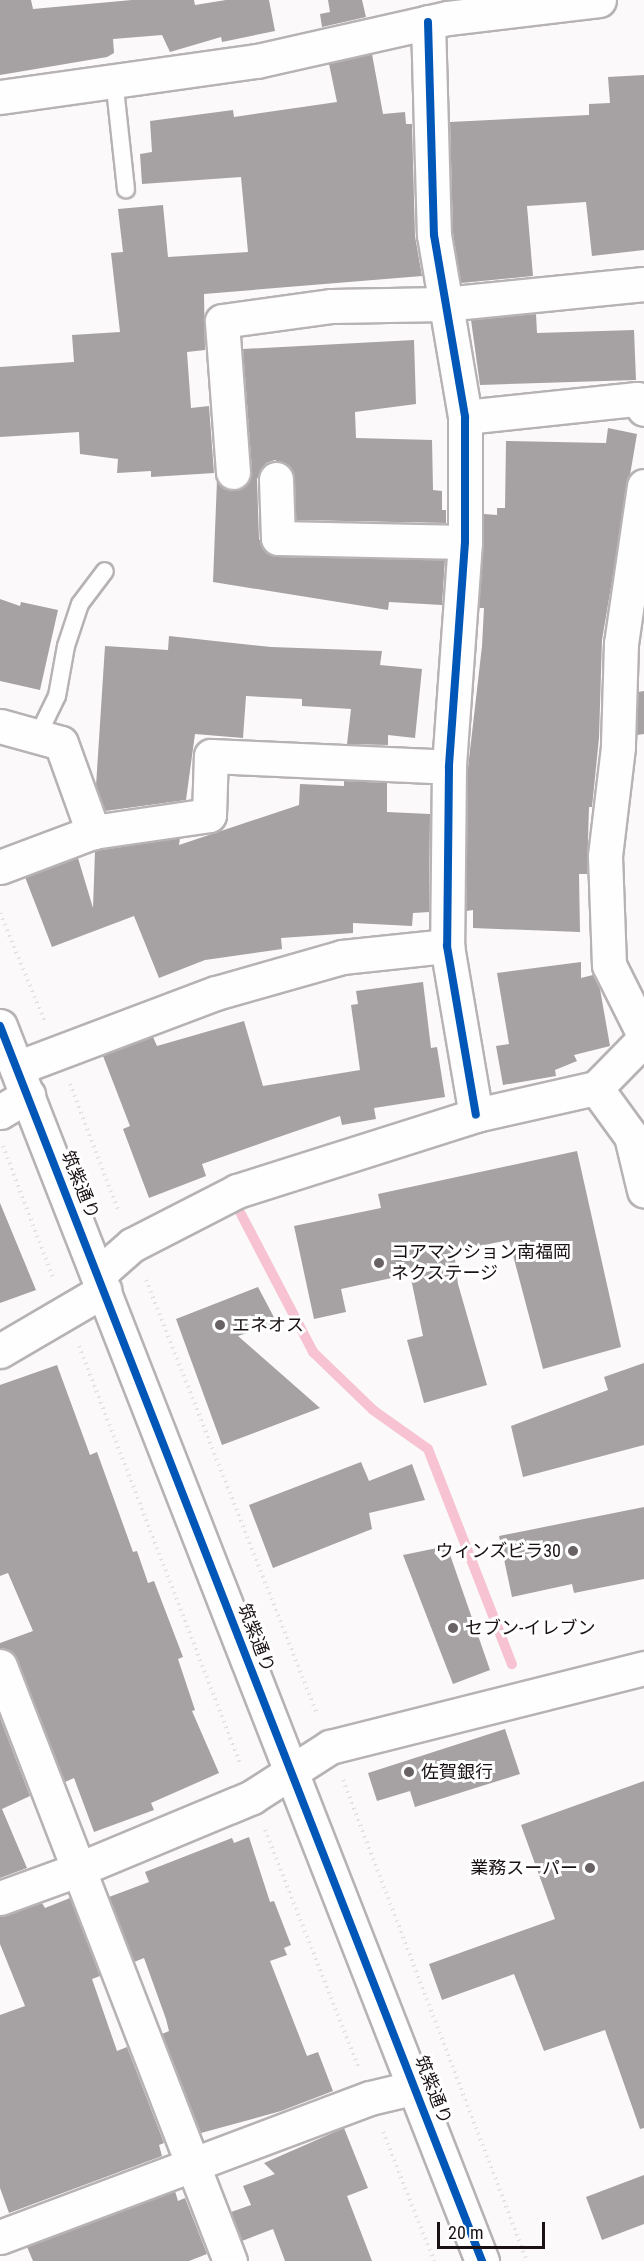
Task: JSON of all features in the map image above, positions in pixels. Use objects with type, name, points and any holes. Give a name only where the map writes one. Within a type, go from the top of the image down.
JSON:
[{"type":"street","points":[[0,97],[114,79],[257,61],[440,13],[599,0]]},
{"type":"street","points":[[440,13],[434,235],[465,417],[465,542],[449,767],[447,946],[476,1116]]},
{"type":"street","points":[[233,472],[222,321],[332,306],[444,304],[644,284]]},
{"type":"street","points":[[465,417],[637,399],[644,409]]},
{"type":"street","points":[[276,479],[278,538],[465,542]]},
{"type":"street","points":[[644,486],[621,643],[618,747],[605,856],[609,964],[644,1035]]},
{"type":"street","points":[[0,726],[61,742],[93,832]]},
{"type":"street","points":[[0,867],[93,832],[209,815],[211,756],[449,767]]},
{"type":"street","points":[[0,1112],[23,1082],[58,1052],[216,993],[342,957],[447,946]]},
{"type":"street","name":"筑紫通り","points":[[0,1026],[102,1282],[482,2261]]},
{"type":"street","points":[[0,1351],[66,1312],[102,1282],[132,1245],[237,1191],[476,1116],[596,1088],[644,1040]]},
{"type":"street","points":[[596,1088],[631,1136],[644,1190]]},
{"type":"street","points":[[0,1666],[230,2261]]},
{"type":"street","points":[[0,1898],[77,1870],[252,1797],[330,1747],[644,1668]]},
{"type":"street","points":[[3,2241],[370,2098],[416,2087]]},
{"type":"lane","points":[[114,79],[126,189]]},
{"type":"lane","points":[[38,735],[57,696],[66,646],[80,604],[105,572]]},
{"type":"path","points":[[0,913],[58,1052],[330,1747],[527,2261]]},
{"type":"path","points":[[0,1137],[252,1797],[434,2261]]},
{"type":"building","points":[[0,0],[31,0],[33,9],[132,0],[194,0],[195,5],[226,0],[269,0],[275,31],[222,42],[221,37],[170,52],[162,35],[113,39],[114,53],[107,57],[0,75]]},
{"type":"building","points":[[328,0],[362,0],[366,17],[322,27],[320,14],[330,12]]},
{"type":"building","points":[[372,54],[383,114],[405,112],[406,124],[412,124],[415,236],[422,276],[204,294],[205,350],[187,352],[191,408],[209,406],[214,473],[151,477],[151,471],[117,473],[118,459],[80,454],[79,432],[0,437],[0,367],[74,362],[72,335],[120,332],[111,253],[123,252],[118,209],[163,205],[168,257],[248,252],[241,177],[142,184],[140,154],[152,152],[150,121],[233,110],[234,117],[337,102],[329,64]]},
{"type":"building","points":[[644,75],[644,250],[592,256],[586,202],[527,206],[533,276],[461,283],[453,233],[450,122],[589,115],[589,104],[610,103],[608,77]]},
{"type":"building","points":[[536,314],[537,333],[634,330],[636,380],[480,385],[471,320]]},
{"type":"building","points":[[414,340],[416,404],[355,412],[356,438],[432,440],[433,490],[442,491],[442,510],[446,510],[446,523],[296,520],[292,470],[275,460],[266,463],[257,479],[259,539],[268,554],[278,557],[445,560],[442,605],[389,602],[388,610],[213,582],[217,480],[224,489],[235,491],[244,487],[252,471],[243,349]]},
{"type":"building","points":[[608,428],[637,434],[602,640],[599,738],[592,807],[589,807],[587,874],[579,874],[580,932],[473,928],[473,910],[466,911],[468,768],[482,646],[484,608],[479,608],[484,514],[497,515],[497,508],[505,508],[506,441],[606,443]]},
{"type":"building","points":[[0,599],[20,606],[21,602],[58,610],[40,690],[0,681]]},
{"type":"building","points":[[169,636],[271,647],[382,651],[380,665],[422,669],[415,738],[388,735],[388,745],[347,744],[351,709],[302,706],[302,699],[246,696],[243,738],[195,734],[186,800],[105,811],[96,786],[105,646],[168,650]]},
{"type":"building","points":[[644,691],[644,734],[637,735],[638,692]]},
{"type":"building","points":[[344,781],[387,783],[387,812],[430,814],[429,912],[413,913],[412,926],[353,923],[353,933],[281,938],[282,949],[205,960],[159,978],[134,916],[52,947],[25,877],[78,858],[93,908],[95,851],[180,838],[179,845],[299,805],[300,784],[344,786]]},
{"type":"building","points":[[581,962],[581,978],[593,975],[600,989],[610,1046],[574,1055],[577,1061],[555,1070],[556,1076],[503,1085],[496,1046],[509,1044],[497,973]]},
{"type":"building","points":[[423,982],[431,1048],[437,1047],[445,1097],[374,1108],[376,1119],[342,1125],[340,1116],[202,1164],[206,1176],[149,1198],[123,1129],[130,1126],[103,1056],[153,1037],[157,1046],[244,1021],[263,1086],[360,1070],[351,1005],[358,1004],[356,991]]},
{"type":"building","name":"コアマンション南福岡 ネクステージ","points":[[577,1151],[621,1347],[543,1369],[509,1240],[454,1251],[458,1284],[487,1385],[424,1403],[407,1340],[423,1336],[410,1274],[341,1289],[346,1312],[314,1319],[294,1226],[381,1208],[378,1194]]},
{"type":"building","points":[[0,1203],[36,1290],[0,1303]]},
{"type":"building","points":[[258,1287],[277,1323],[238,1336],[320,1408],[222,1445],[176,1319]]},
{"type":"building","points":[[644,1363],[644,1445],[523,1477],[511,1426],[608,1390],[604,1377]]},
{"type":"building","points":[[57,1365],[90,1455],[97,1452],[133,1552],[137,1551],[148,1583],[154,1581],[183,1657],[178,1659],[195,1710],[192,1711],[219,1773],[151,1803],[154,1810],[94,1832],[74,1778],[65,1782],[17,1659],[11,1651],[0,1648],[0,1643],[33,1631],[8,1573],[0,1576],[0,1385]]},
{"type":"building","points":[[361,1462],[369,1481],[412,1464],[425,1500],[369,1513],[372,1529],[273,1568],[249,1505]]},
{"type":"building","name":"ウィンズビラ30","points":[[644,1507],[644,1579],[574,1593],[572,1584],[512,1597],[499,1536]]},
{"type":"building","points":[[447,1546],[490,1670],[453,1684],[403,1555]]},
{"type":"building","points":[[0,1718],[30,1796],[2,1809],[27,1868],[0,1878]]},
{"type":"building","points":[[505,1729],[520,1774],[415,1807],[410,1791],[377,1801],[368,1773]]},
{"type":"building","points":[[644,1781],[644,2128],[640,2129],[605,2030],[544,2051],[514,1974],[442,2000],[429,1964],[555,1919],[521,1825]]},
{"type":"building","points":[[249,1837],[270,1902],[274,1901],[291,1945],[284,1948],[287,1955],[270,1961],[307,2056],[318,2052],[333,2091],[281,2111],[201,2133],[162,2034],[169,2031],[144,1958],[134,1962],[109,1897],[149,1882],[145,1872],[232,1838],[234,1843]]},
{"type":"building","points":[[70,1898],[100,1976],[92,1979],[117,2051],[127,2047],[164,2143],[159,2145],[162,2156],[9,2213],[0,2188],[0,2015],[25,2006],[0,1944],[0,1916],[42,1903],[45,1908]]},
{"type":"building","points":[[344,2128],[368,2188],[347,2196],[372,2261],[285,2261],[273,2229],[242,2241],[231,2212],[251,2205],[243,2186],[275,2174],[264,2163]]},
{"type":"building","points":[[644,2175],[644,2224],[602,2240],[586,2197]]},
{"type":"building","points":[[175,2191],[178,2201],[185,2198],[207,2254],[189,2261],[33,2261],[27,2247]]},
{"type":"waterway","points":[[241,1214],[313,1352],[373,1410],[428,1449],[512,1664]]},
{"type":"cycle path","points":[[428,22],[434,235],[465,417],[465,542],[449,767],[447,946],[476,1115]]},
{"type":"cycle path","points":[[0,1026],[482,2261]]},
{"type":"place","name":"コアマンション南福岡 ネクステージ","points":[[379,1263]]},
{"type":"place","name":"エネオス","points":[[220,1325]]},
{"type":"place","name":"ウィンズビラ30","points":[[573,1551]]},
{"type":"place","name":"セブン-イレブン","points":[[453,1628]]},
{"type":"place","name":"佐賀銀行","points":[[409,1772]]},
{"type":"place","name":"業務スーパー","points":[[590,1868]]}]
